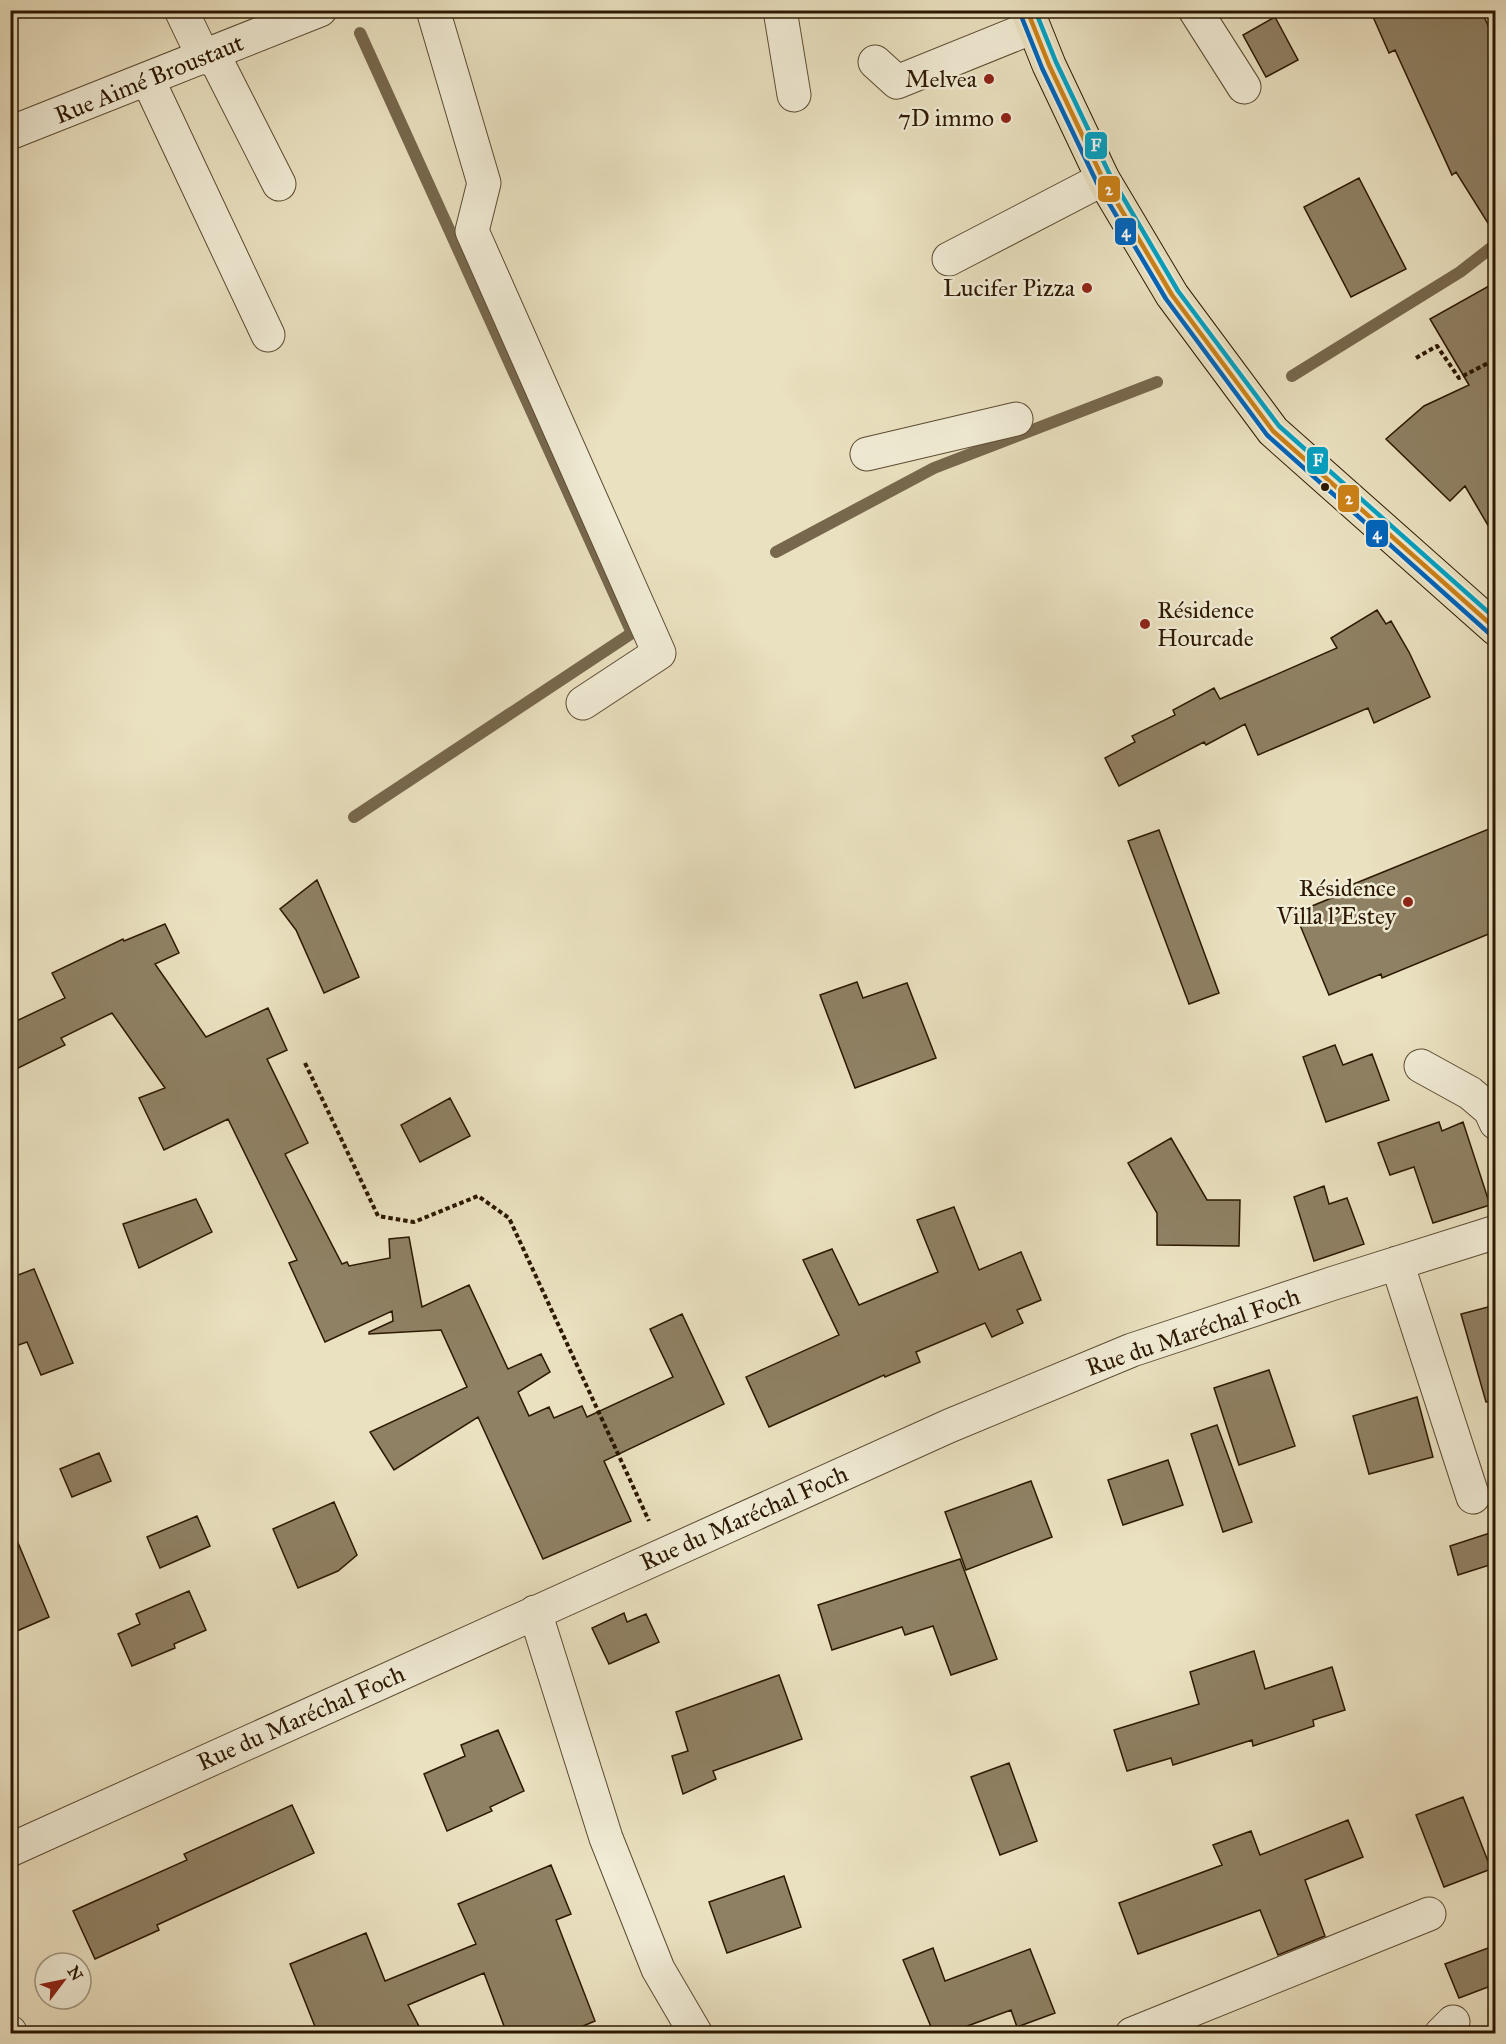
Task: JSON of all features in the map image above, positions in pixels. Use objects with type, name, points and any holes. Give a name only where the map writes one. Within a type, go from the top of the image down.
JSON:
[{"type":"main road","points":[[1030,19],[1049,65],[1103,178],[1172,295],[1273,431],[1496,629]]},
{"type":"street","points":[[181,10],[209,56],[279,184]]},
{"type":"street","name":"Rue Aimé Broustaut","points":[[10,133],[209,56],[281,18],[320,10]]},
{"type":"street","points":[[433,10],[484,183],[472,231],[659,653],[583,703]]},
{"type":"street","points":[[780,10],[794,95]]},
{"type":"street","points":[[1195,10],[1244,87]]},
{"type":"street","points":[[875,62],[897,82],[1030,19]]},
{"type":"street","points":[[148,80],[268,335]]},
{"type":"street","points":[[949,259],[1103,178]]},
{"type":"street","points":[[867,454],[1016,419]]},
{"type":"street","points":[[1421,1066],[1470,1094],[1490,1110],[1496,1124]]},
{"type":"street","name":"Rue du Maréchal Foch","points":[[10,1850],[949,1426],[1132,1350],[1496,1232]]},
{"type":"street","points":[[1397,1263],[1473,1497]]},
{"type":"street","points":[[535,1612],[606,1838],[658,1969],[696,2034]]},
{"type":"street","points":[[1132,2034],[1429,1914]]},
{"type":"path","points":[[1416,358],[1437,346],[1459,378],[1496,359]]},
{"type":"path","points":[[305,1063],[378,1216],[414,1222],[478,1196],[509,1218],[664,1554]]},
{"type":"building","points":[[1370,10],[1481,10],[1496,43],[1496,236],[1456,172],[1452,175],[1395,50],[1389,53]]},
{"type":"building","points":[[1275,17],[1298,60],[1266,77],[1243,35]]},
{"type":"building","points":[[1359,178],[1406,269],[1351,297],[1304,207]]},
{"type":"building","points":[[1496,282],[1496,539],[1465,486],[1450,501],[1386,439],[1424,406],[1469,385],[1430,319]]},
{"type":"building","points":[[1377,610],[1386,624],[1391,621],[1409,652],[1430,697],[1374,723],[1368,708],[1258,755],[1245,724],[1206,745],[1204,742],[1119,786],[1105,758],[1135,742],[1132,736],[1175,715],[1173,710],[1214,688],[1220,699],[1337,648],[1331,638]]},
{"type":"building","name":"Résidence Villa l'Estey","points":[[1496,826],[1496,931],[1382,978],[1381,974],[1329,995],[1295,913],[1346,892],[1344,888]]},
{"type":"building","points":[[1159,830],[1219,993],[1189,1004],[1128,841]]},
{"type":"building","points":[[317,880],[359,977],[324,993],[296,930],[280,909]]},
{"type":"building","points":[[165,924],[179,953],[155,964],[206,1037],[268,1008],[287,1050],[267,1059],[308,1143],[285,1154],[342,1264],[347,1262],[349,1266],[390,1258],[389,1239],[409,1237],[422,1307],[469,1285],[508,1369],[541,1354],[550,1372],[518,1392],[529,1416],[549,1407],[554,1418],[582,1406],[587,1417],[673,1377],[650,1329],[682,1314],[724,1404],[604,1461],[631,1521],[543,1559],[478,1417],[394,1470],[370,1432],[467,1387],[441,1330],[369,1334],[393,1321],[392,1311],[325,1342],[289,1263],[297,1260],[228,1119],[164,1150],[139,1098],[165,1088],[112,1013],[61,1038],[65,1045],[10,1072],[10,1024],[65,998],[52,973],[123,939],[124,941]]},
{"type":"building","points":[[857,982],[863,998],[907,983],[936,1058],[855,1088],[820,995]]},
{"type":"building","points":[[1335,1045],[1343,1065],[1372,1054],[1389,1100],[1326,1122],[1303,1057]]},
{"type":"building","points":[[450,1098],[470,1136],[420,1162],[401,1125]]},
{"type":"building","points":[[1439,1122],[1442,1131],[1463,1122],[1490,1205],[1433,1223],[1414,1167],[1390,1175],[1378,1143]]},
{"type":"building","points":[[1171,1138],[1207,1200],[1240,1200],[1239,1246],[1157,1245],[1157,1213],[1128,1163]]},
{"type":"building","points":[[1324,1186],[1329,1204],[1347,1198],[1364,1244],[1314,1261],[1294,1197]]},
{"type":"building","points":[[196,1199],[212,1232],[139,1268],[123,1224]]},
{"type":"building","points":[[954,1207],[979,1270],[1021,1252],[1041,1300],[1017,1310],[1023,1323],[992,1337],[985,1323],[916,1352],[920,1362],[885,1377],[884,1375],[769,1427],[746,1377],[839,1335],[803,1260],[832,1249],[859,1305],[938,1272],[917,1220]]},
{"type":"building","points":[[34,1269],[73,1363],[41,1375],[27,1342],[10,1348],[10,1278]]},
{"type":"building","points":[[1496,1305],[1496,1401],[1486,1402],[1461,1314]]},
{"type":"building","points":[[1269,1370],[1295,1446],[1239,1465],[1214,1388]]},
{"type":"building","points":[[1417,1397],[1433,1457],[1369,1474],[1353,1416]]},
{"type":"building","points":[[1217,1425],[1252,1522],[1223,1532],[1191,1434]]},
{"type":"building","points":[[99,1453],[111,1481],[72,1497],[60,1469]]},
{"type":"building","points":[[1168,1460],[1183,1505],[1123,1525],[1108,1480]]},
{"type":"building","points":[[1031,1481],[1052,1537],[966,1570],[945,1512]]},
{"type":"building","points":[[334,1502],[357,1555],[338,1571],[298,1588],[273,1529]]},
{"type":"building","points":[[197,1516],[210,1546],[160,1568],[147,1537]]},
{"type":"building","points":[[10,1527],[49,1617],[10,1634]]},
{"type":"building","points":[[1496,1531],[1496,1563],[1458,1575],[1450,1546]]},
{"type":"building","points":[[960,1559],[997,1659],[951,1675],[933,1626],[905,1635],[902,1627],[832,1650],[818,1605]]},
{"type":"building","points":[[189,1591],[206,1630],[174,1644],[175,1648],[132,1666],[118,1634],[140,1624],[136,1614]]},
{"type":"building","points":[[624,1613],[627,1622],[646,1614],[659,1642],[609,1664],[592,1628]]},
{"type":"building","points":[[1254,1651],[1265,1689],[1332,1667],[1345,1710],[1313,1720],[1314,1726],[1253,1746],[1252,1740],[1173,1765],[1171,1758],[1127,1771],[1114,1730],[1199,1704],[1190,1672]]},
{"type":"building","points":[[779,1675],[802,1739],[713,1771],[716,1779],[683,1794],[672,1756],[688,1751],[676,1712]]},
{"type":"building","points":[[498,1730],[524,1791],[490,1807],[492,1811],[447,1831],[424,1774],[465,1756],[461,1745]]},
{"type":"building","points":[[1009,1763],[1037,1841],[1000,1855],[971,1777]]},
{"type":"building","points":[[1463,1797],[1491,1869],[1444,1887],[1416,1815]]},
{"type":"building","points":[[292,1805],[314,1853],[157,1925],[159,1930],[95,1959],[73,1911],[187,1860],[184,1854]]},
{"type":"building","points":[[1348,1820],[1363,1857],[1305,1880],[1325,1936],[1278,1955],[1260,1910],[1138,1954],[1119,1903],[1222,1865],[1213,1845],[1251,1831],[1260,1855]]},
{"type":"building","points":[[551,1865],[571,1914],[556,1920],[595,2021],[564,2034],[507,2034],[484,1973],[408,2005],[423,2034],[318,2034],[290,1964],[366,1933],[385,1981],[476,1944],[458,1904]]},
{"type":"building","points":[[784,1876],[801,1927],[727,1953],[709,1902]]},
{"type":"building","points":[[1496,1945],[1496,1984],[1459,1998],[1445,1964]]},
{"type":"building","points":[[933,1948],[945,1981],[1030,1949],[1055,2013],[1017,2027],[1011,2010],[962,2028],[964,2034],[934,2034],[903,1960]]},
{"type":"waterway","points":[[354,817],[632,633],[360,33]]},
{"type":"waterway","points":[[1292,376],[1460,272],[1496,244]]},
{"type":"waterway","points":[[776,552],[934,468],[1157,382]]},
{"type":"transit line","name":"2","points":[[1027,10],[1049,65],[1103,179],[1172,295],[1273,431],[1496,629]]},
{"type":"transit line","name":"F","points":[[1035,10],[1056,62],[1110,175],[1178,291],[1279,426],[1496,619]]},
{"type":"transit line","name":"4","points":[[1020,13],[1042,68],[1097,183],[1166,299],[1267,435],[1491,635]]},
{"type":"place","name":"Melvea","points":[[989,79]]},
{"type":"place","name":"7D immo","points":[[1006,118]]},
{"type":"place","name":"Lucifer Pizza","points":[[1087,288]]},
{"type":"place","name":"Résidence Hourcade","points":[[1145,624]]},
{"type":"place","name":"Résidence Villa l'Estey","points":[[1408,902]]}]
